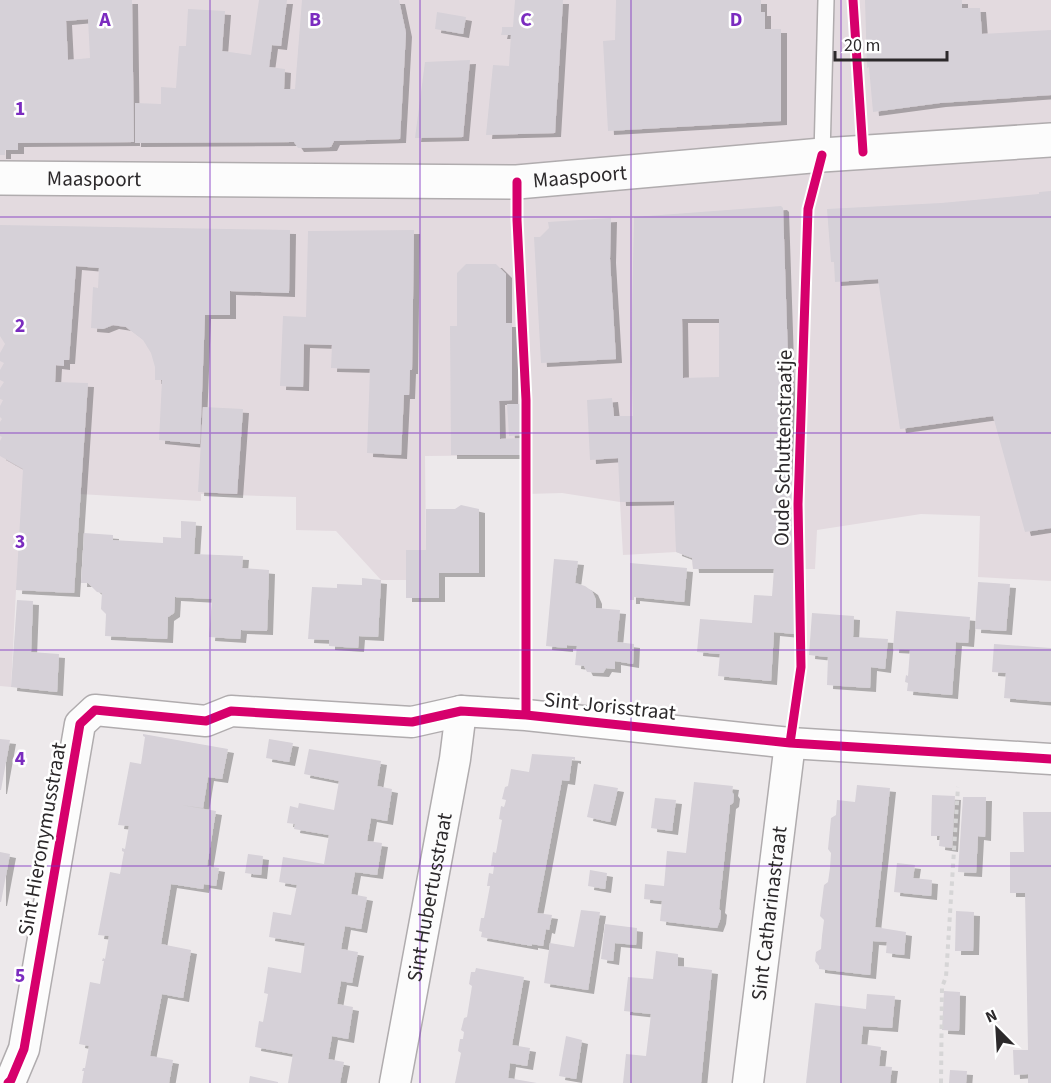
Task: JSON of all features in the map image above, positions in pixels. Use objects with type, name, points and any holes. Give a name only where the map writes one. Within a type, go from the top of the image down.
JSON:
[{"type":"street","name":"Maaspoort","points":[[0,177],[517,182],[822,154],[1051,140]]},
{"type":"street","name":"Sint Jorisstraat","points":[[95,710],[206,722],[231,711],[411,722],[461,711],[526,715],[790,743],[1051,759]]},
{"type":"street","name":"Sint Hieronymusstraat","points":[[8,1083],[24,1049],[80,724],[95,710]]},
{"type":"street","name":"Sint Hubertusstraat","points":[[395,1083],[455,759],[461,711]]},
{"type":"street","name":"Sint Catharinastraat","points":[[748,1083],[790,743]]},
{"type":"lane","points":[[822,154],[826,0]]},
{"type":"path","points":[[940,1083],[942,987],[946,977],[960,753]]},
{"type":"shaded area","points":[[0,0],[1051,0],[1051,581],[978,577],[980,516],[921,514],[817,530],[815,569],[693,569],[692,558],[676,552],[623,555],[620,502],[562,493],[527,494],[524,455],[425,456],[426,550],[406,580],[381,580],[336,531],[296,530],[296,497],[201,494],[201,501],[79,494],[74,593],[16,590],[11,687],[0,686]]},
{"type":"building","points":[[0,0],[132,0],[134,142],[18,143],[18,150],[5,150],[5,155],[0,155]],"holes":[[[88,19],[90,58],[68,60],[66,21]]]},
{"type":"building","points":[[259,0],[287,0],[281,46],[272,45],[269,67],[285,69],[284,89],[295,89],[302,0],[399,0],[406,33],[400,139],[334,141],[331,147],[298,148],[294,142],[135,143],[135,103],[161,104],[161,87],[176,88],[179,46],[186,46],[188,9],[225,11],[222,51],[251,55]]},
{"type":"building","points":[[515,0],[563,0],[555,133],[486,135],[493,65],[509,66],[511,35],[501,35],[502,27],[513,27]]},
{"type":"building","points":[[616,0],[761,0],[761,12],[765,12],[765,29],[781,29],[781,121],[608,131],[603,41],[615,40]]},
{"type":"building","points":[[865,0],[962,0],[962,8],[980,8],[982,34],[1051,30],[1051,95],[940,103],[873,112],[869,67],[867,68]]},
{"type":"building","points":[[437,12],[466,17],[463,34],[435,29]]},
{"type":"building","points":[[470,60],[463,137],[415,138],[425,62]]},
{"type":"building","points":[[1051,191],[1051,528],[1025,532],[993,416],[900,429],[878,279],[835,282],[827,209],[941,203]]},
{"type":"building","points":[[781,206],[783,208],[796,598],[794,634],[774,632],[771,681],[718,676],[720,654],[697,652],[700,619],[752,623],[754,595],[772,596],[774,569],[693,569],[692,558],[676,552],[674,501],[620,502],[618,458],[590,460],[587,400],[612,398],[614,416],[633,416],[631,358],[634,217]],"holes":[[[682,319],[719,319],[719,377],[683,378]]]},
{"type":"building","points":[[611,218],[610,259],[616,359],[541,363],[534,237],[540,237],[549,228],[548,222]]},
{"type":"building","points":[[0,225],[290,230],[289,293],[230,291],[230,315],[205,315],[200,444],[159,440],[162,380],[155,380],[155,367],[151,353],[143,340],[126,327],[113,325],[103,329],[91,328],[93,287],[98,288],[99,268],[76,266],[69,360],[64,360],[64,366],[56,365],[55,382],[88,383],[74,593],[16,590],[23,469],[0,456],[2,437],[0,436],[0,422],[2,419],[0,406],[3,400],[0,399],[0,388],[4,382],[0,380],[0,370],[4,363],[0,361],[0,353],[5,344],[0,336]]},
{"type":"building","points":[[414,230],[412,370],[410,370],[409,395],[404,395],[401,455],[367,453],[370,369],[331,368],[332,345],[304,344],[303,387],[280,386],[283,316],[306,317],[308,231]]},
{"type":"building","points":[[466,264],[496,264],[506,274],[506,323],[512,323],[512,400],[499,401],[500,439],[521,438],[521,455],[451,455],[450,326],[457,326],[457,273]]},
{"type":"building","points":[[507,404],[521,404],[523,435],[509,436]]},
{"type":"building","points":[[203,407],[243,409],[237,494],[198,492]]},
{"type":"building","points":[[461,505],[479,509],[479,573],[439,573],[439,598],[406,598],[406,550],[426,550],[426,509],[455,509]]},
{"type":"building","points":[[181,521],[196,522],[194,554],[243,556],[242,568],[269,570],[267,631],[241,630],[240,639],[209,637],[212,599],[175,597],[174,613],[168,617],[167,639],[105,636],[106,614],[101,609],[102,593],[97,592],[88,583],[81,583],[84,533],[113,535],[113,540],[163,543],[163,537],[181,538]]},
{"type":"building","points":[[554,559],[578,561],[575,583],[592,591],[596,600],[596,608],[620,610],[617,642],[634,644],[633,664],[615,661],[615,669],[606,668],[603,673],[587,672],[584,666],[575,665],[577,646],[567,645],[567,648],[546,646]]},
{"type":"building","points":[[630,563],[687,568],[684,602],[634,597],[634,600],[630,600]]},
{"type":"building","points":[[362,578],[381,580],[378,637],[359,636],[358,648],[329,646],[329,640],[308,639],[312,587],[337,588],[337,584],[362,585]]},
{"type":"building","points":[[978,582],[1010,584],[1006,631],[975,629]]},
{"type":"building","points":[[17,600],[33,601],[31,652],[59,654],[57,692],[11,687]]},
{"type":"building","points":[[896,611],[970,617],[968,643],[956,642],[952,695],[907,691],[908,683],[905,682],[906,675],[908,676],[910,650],[893,649]]},
{"type":"building","points":[[812,613],[854,616],[853,637],[888,639],[885,669],[871,667],[870,688],[827,685],[828,657],[809,655]]},
{"type":"building","points":[[994,644],[1051,648],[1051,702],[1004,698],[1006,673],[992,672]]},
{"type":"building","points":[[143,734],[228,749],[222,779],[208,777],[203,808],[181,805],[216,811],[207,866],[219,868],[216,886],[204,884],[203,889],[171,884],[161,944],[191,950],[183,998],[162,994],[150,1056],[173,1060],[169,1083],[82,1083],[84,1071],[82,1071],[85,1068],[89,1046],[79,1044],[90,982],[100,984],[104,961],[102,961],[103,958],[105,959],[109,936],[98,935],[110,872],[120,874],[124,852],[122,848],[125,849],[129,826],[118,825],[130,762],[141,764],[145,737]]},
{"type":"building","points":[[0,739],[10,740],[1,790],[0,790]]},
{"type":"building","points":[[269,739],[293,743],[289,762],[266,758]]},
{"type":"building","points":[[309,749],[381,761],[377,786],[392,789],[387,821],[371,818],[367,841],[382,843],[377,875],[355,872],[351,894],[367,897],[361,929],[345,926],[341,949],[358,952],[352,983],[341,981],[337,1004],[353,1007],[348,1039],[332,1036],[328,1059],[344,1062],[340,1083],[288,1083],[293,1054],[255,1047],[259,1021],[263,1022],[268,994],[264,993],[268,967],[301,973],[305,943],[269,937],[273,912],[291,915],[297,885],[279,882],[283,857],[324,864],[329,835],[294,829],[295,824],[287,823],[290,806],[298,808],[299,803],[334,810],[339,781],[304,774]]},
{"type":"building","points":[[532,754],[575,757],[575,760],[572,759],[569,781],[562,780],[537,913],[552,915],[549,930],[546,929],[543,946],[481,937],[482,932],[479,931],[490,886],[487,886],[489,873],[493,874],[494,866],[491,866],[493,852],[496,853],[502,820],[499,819],[501,806],[504,807],[506,800],[502,799],[505,787],[508,786],[511,769],[529,772]]},
{"type":"building","points":[[694,782],[733,786],[734,795],[733,803],[730,805],[719,909],[721,911],[720,920],[717,928],[660,921],[662,901],[644,899],[645,884],[664,886],[667,851],[686,853]]},
{"type":"building","points":[[594,784],[618,788],[610,822],[587,817]]},
{"type":"building","points":[[857,785],[890,788],[875,927],[906,932],[904,955],[886,953],[887,942],[873,941],[870,975],[819,969],[815,961],[816,952],[821,949],[824,920],[820,916],[824,885],[828,882],[830,868],[831,853],[828,849],[831,818],[836,815],[837,800],[855,802]]},
{"type":"building","points":[[932,795],[955,796],[952,848],[939,846],[940,836],[931,836]]},
{"type":"building","points":[[963,797],[986,797],[985,837],[978,836],[976,873],[958,872]]},
{"type":"building","points":[[655,798],[676,800],[672,831],[651,828]]},
{"type":"building","points":[[1023,812],[1051,812],[1051,1083],[1028,1083],[1028,1074],[1014,1075],[1013,1050],[1028,1050],[1025,893],[1010,893],[1010,852],[1024,852]]},
{"type":"building","points":[[0,852],[10,854],[1,902],[0,902]]},
{"type":"building","points":[[248,854],[263,856],[261,875],[245,873]]},
{"type":"building","points":[[897,863],[915,865],[913,878],[932,880],[931,896],[894,892]]},
{"type":"building","points":[[590,870],[607,873],[605,889],[588,886]]},
{"type":"building","points":[[581,910],[600,912],[588,990],[544,983],[550,943],[574,947]]},
{"type":"building","points":[[956,911],[974,912],[973,951],[955,951]]},
{"type":"building","points":[[605,924],[637,928],[636,945],[615,943],[613,961],[601,959]]},
{"type":"building","points":[[656,951],[678,954],[678,966],[712,970],[701,1083],[623,1083],[626,1054],[646,1056],[651,1014],[624,1011],[628,977],[653,979]]},
{"type":"building","points":[[476,968],[524,977],[512,1045],[530,1048],[527,1066],[510,1063],[508,1078],[537,1083],[455,1083],[461,1053],[458,1051],[460,1039],[463,1039],[464,1032],[461,1030],[464,1018],[467,1017],[472,986],[469,984],[471,972],[475,972]]},
{"type":"building","points":[[944,991],[960,992],[959,1031],[942,1030]]},
{"type":"building","points":[[867,994],[895,996],[892,1028],[863,1026],[861,1044],[881,1047],[879,1066],[892,1067],[890,1083],[806,1083],[815,1003],[866,1009]]},
{"type":"building","points":[[566,1036],[582,1040],[576,1079],[559,1076]]},
{"type":"building","points":[[950,1070],[967,1071],[966,1083],[949,1083]]},
{"type":"building","points":[[250,1076],[278,1082],[278,1083],[249,1083]]},
{"type":"cycle path","points":[[853,0],[863,152]]},
{"type":"cycle path","name":"Oude Schuttenstraatje","points":[[790,743],[801,667],[798,504],[808,209],[822,155]]},
{"type":"cycle path","points":[[517,182],[526,400],[526,715]]},
{"type":"cycle path","points":[[8,1083],[24,1049],[80,724],[95,710],[206,721],[231,711],[412,722],[461,711],[526,715],[790,743],[1051,759]]}]
